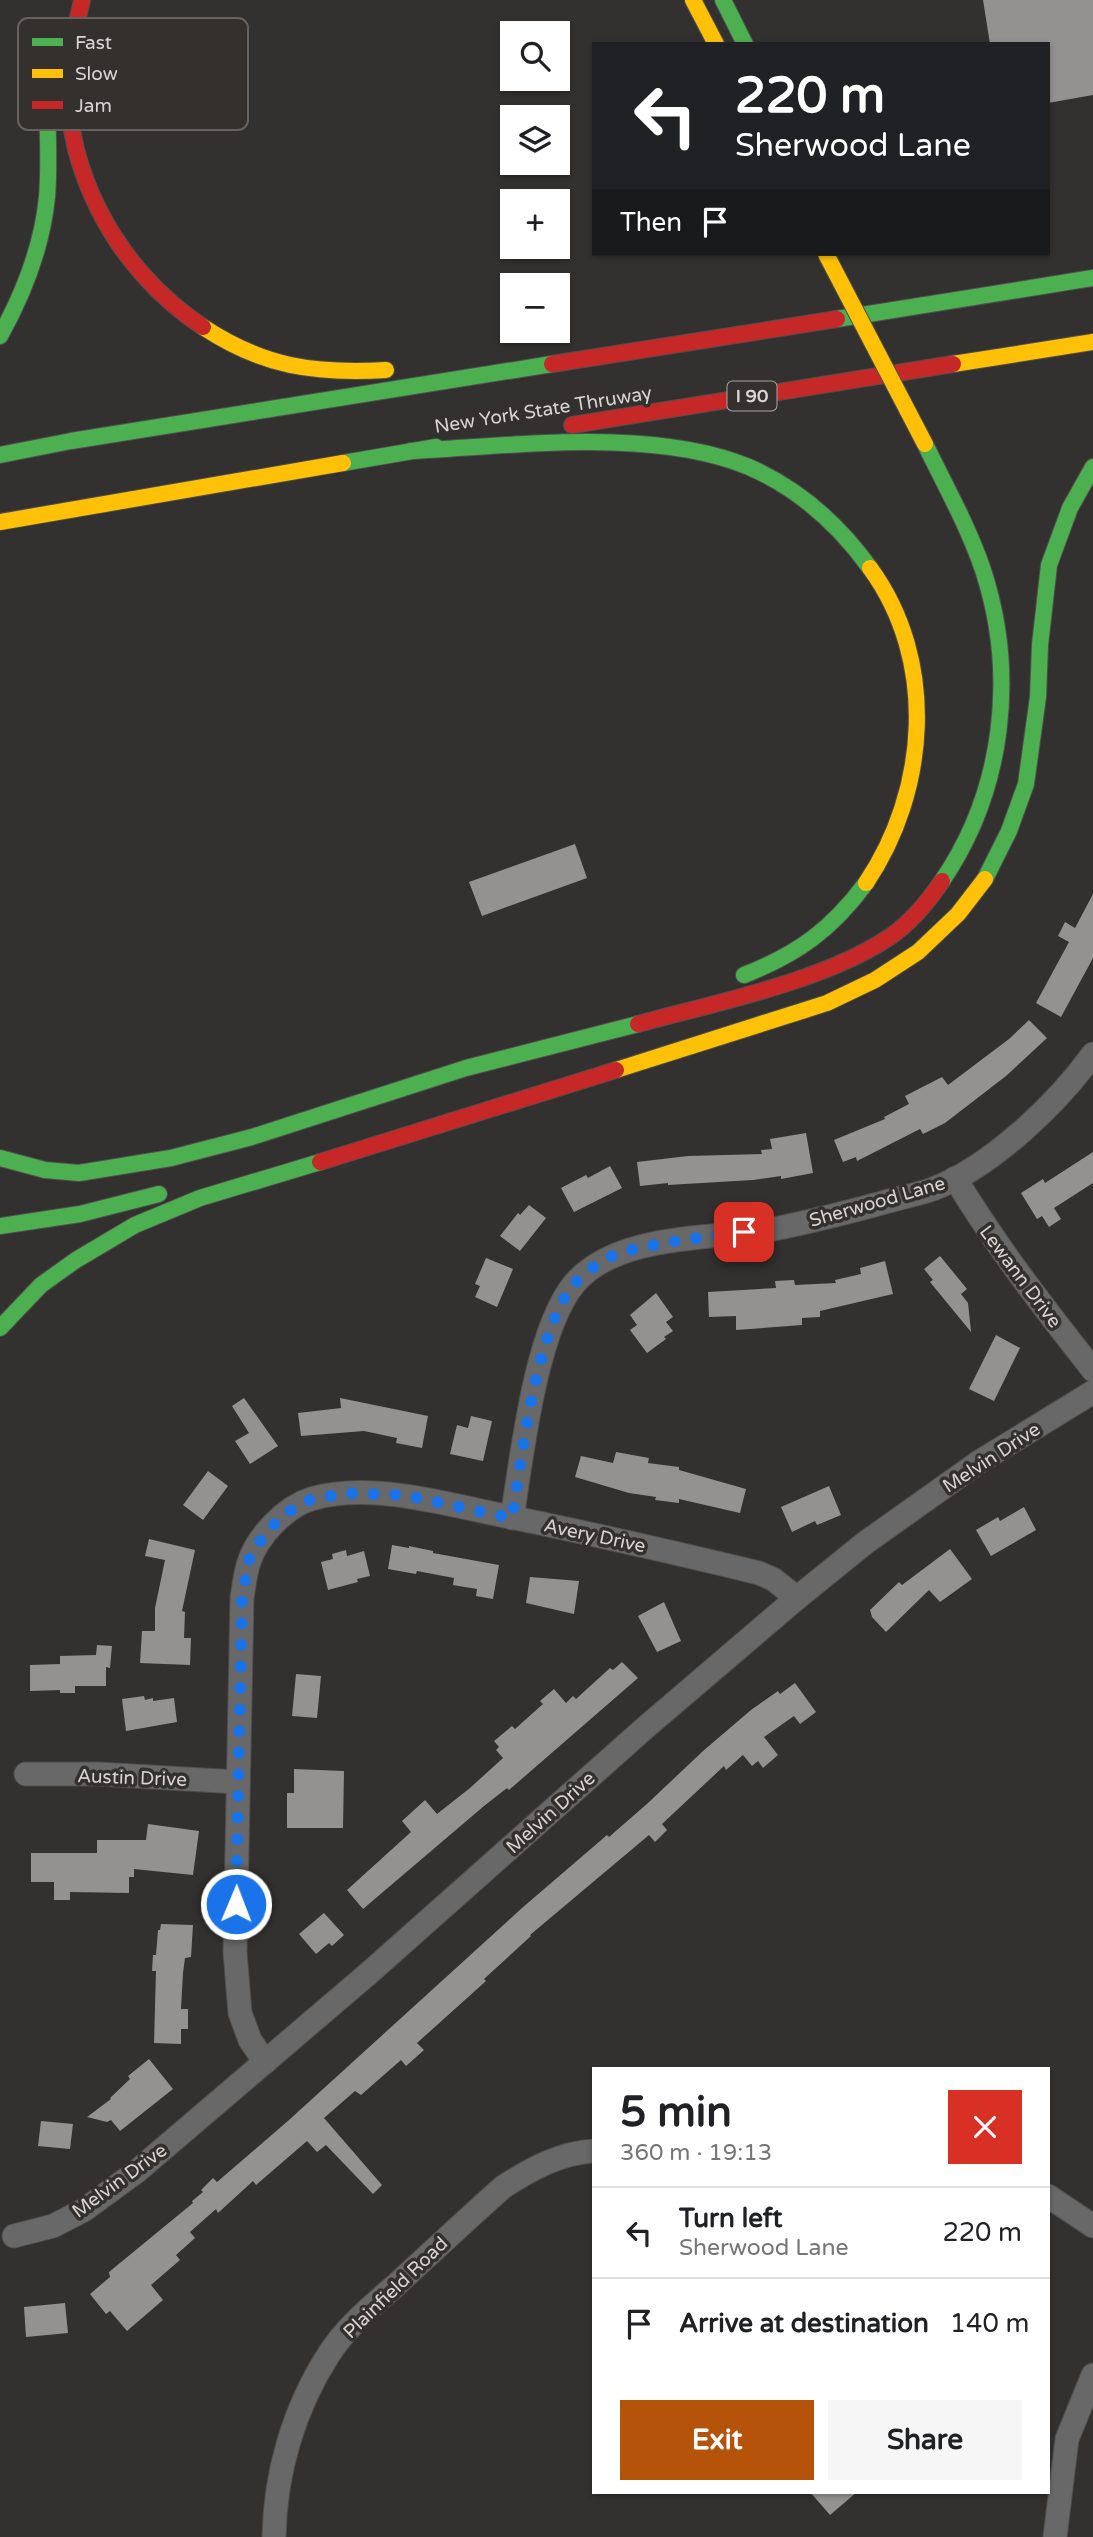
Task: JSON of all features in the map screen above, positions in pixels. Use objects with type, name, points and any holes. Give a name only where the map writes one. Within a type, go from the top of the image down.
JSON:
[{"type":"highway","points":[[78,18],[82,0]]},
{"type":"highway","points":[[693,0],[715,42]]},
{"type":"highway","points":[[723,0],[744,42]]},
{"type":"highway","points":[[0,336],[21,299],[39,243],[47,197],[47,130]]},
{"type":"highway","points":[[73,130],[80,173],[103,222],[130,262],[160,296],[199,328],[237,349],[283,365],[340,373],[397,369]]},
{"type":"highway","points":[[0,1158],[20,1165],[74,1173],[170,1159],[450,1073],[803,978],[883,941],[918,912],[953,868],[981,813],[995,765],[1001,716],[1002,665],[995,615],[983,570],[960,515],[826,256]]},
{"type":"highway","points":[[0,455],[71,441],[1093,278]]},
{"type":"highway","points":[[876,301],[888,325]]},
{"type":"highway","name":"New York State Thruway","points":[[0,522],[411,451],[1093,342]]},
{"type":"highway","points":[[907,361],[919,385]]},
{"type":"highway","points":[[423,369],[542,367]]},
{"type":"highway","points":[[411,451],[626,444],[706,453],[748,468],[789,488],[830,518],[867,561],[897,614],[913,667],[917,710],[914,766],[904,807],[884,853],[849,906],[820,934],[773,964],[724,982]]},
{"type":"highway","points":[[0,1328],[41,1285],[76,1260],[135,1225],[200,1198],[827,1003],[876,980],[918,952],[948,924],[985,878],[1009,831],[1027,783],[1038,697],[1040,645],[1049,565],[1070,508],[1093,467]]},
{"type":"highway","points":[[1024,646],[1032,740]]},
{"type":"highway","points":[[580,1040],[617,1022],[699,992]]},
{"type":"highway","points":[[124,1182],[221,1151],[293,1123]]},
{"type":"highway","points":[[215,1176],[307,1166]]},
{"type":"highway","points":[[0,1226],[44,1222],[108,1210],[179,1188]]},
{"type":"street","name":"Sherwood Lane","points":[[512,1518],[541,1359],[561,1304],[574,1284],[591,1269],[620,1252],[673,1241],[768,1230],[828,1218],[933,1189],[971,1170],[1023,1131],[1077,1077],[1093,1055]]},
{"type":"street","name":"Lewann Drive","points":[[955,1178],[987,1230],[1093,1370]]},
{"type":"street","name":"Melvin Drive","points":[[14,2235],[53,2226],[84,2210],[135,2172],[369,1973],[646,1727],[797,1598],[865,1543],[979,1462],[1093,1392]]},
{"type":"street","name":"Avery Drive","points":[[265,2062],[250,2040],[240,2013],[235,1952],[242,1598],[249,1560],[265,1533],[286,1513],[309,1500],[346,1493],[404,1495],[614,1538],[759,1573],[773,1579],[797,1598]]},
{"type":"street","name":"Austin Drive","points":[[26,1774],[99,1774],[238,1782]]},
{"type":"street","name":"Plainfield Road","points":[[274,2537],[278,2491],[287,2445],[303,2400],[330,2353],[352,2325],[503,2187],[527,2171],[573,2152],[592,2151]]},
{"type":"street","points":[[1050,2197],[1093,2226]]},
{"type":"street","points":[[1055,2537],[1067,2439],[1093,2375]]},
{"type":"building","points":[[983,0],[1093,0],[1093,95],[1050,103],[1050,42],[990,42]]},
{"type":"building","points":[[575,844],[587,878],[482,916],[469,882]]},
{"type":"building","points":[[1093,894],[1093,958],[1061,1017],[1036,1003],[1069,942],[1058,936],[1065,922],[1075,928]]},
{"type":"building","points":[[1029,1020],[1047,1038],[1006,1076],[945,1123],[923,1134],[920,1129],[857,1161],[856,1157],[843,1162],[834,1140],[885,1119],[884,1117],[909,1104],[905,1096],[942,1077],[948,1085],[1009,1039]]},
{"type":"building","points":[[806,1133],[813,1173],[781,1179],[781,1176],[640,1186],[637,1162],[688,1156],[762,1154],[761,1150],[772,1149],[770,1139]]},
{"type":"building","points":[[1093,1152],[1093,1183],[1054,1208],[1061,1219],[1049,1227],[1042,1216],[1037,1219],[1021,1193],[1043,1179],[1045,1183]]},
{"type":"building","points":[[610,1166],[622,1188],[574,1212],[561,1188]]},
{"type":"building","points":[[529,1205],[546,1218],[520,1251],[500,1236],[518,1213],[520,1215]]},
{"type":"building","points":[[940,1256],[967,1289],[961,1294],[968,1303],[971,1332],[930,1282],[933,1280],[924,1269]]},
{"type":"building","points":[[486,1258],[513,1269],[497,1307],[475,1297],[480,1286],[475,1284]]},
{"type":"building","points":[[885,1261],[893,1294],[820,1311],[820,1317],[802,1318],[802,1325],[736,1330],[736,1316],[709,1317],[708,1292],[776,1288],[775,1281],[794,1280],[795,1285],[836,1283],[835,1280],[861,1274],[860,1268]]},
{"type":"building","points":[[656,1293],[673,1317],[666,1322],[673,1331],[647,1353],[630,1330],[637,1325],[630,1315]]},
{"type":"building","points":[[996,1335],[1020,1348],[994,1401],[969,1389]]},
{"type":"building","points":[[244,1398],[278,1446],[250,1464],[235,1441],[249,1433],[232,1406]]},
{"type":"building","points":[[340,1398],[428,1416],[422,1448],[396,1443],[397,1438],[364,1431],[301,1436],[298,1413],[341,1408]]},
{"type":"building","points":[[471,1416],[492,1421],[483,1461],[450,1454],[457,1425],[468,1428]]},
{"type":"building","points":[[616,1452],[649,1458],[648,1463],[679,1467],[679,1470],[746,1489],[740,1513],[679,1499],[679,1503],[655,1500],[656,1497],[629,1493],[575,1477],[581,1456],[613,1463]]},
{"type":"building","points":[[208,1471],[228,1486],[203,1520],[183,1505]]},
{"type":"building","points":[[829,1486],[841,1515],[817,1525],[815,1521],[792,1532],[781,1507]]},
{"type":"building","points":[[1024,1507],[1036,1530],[991,1556],[976,1530],[998,1517],[1000,1521]]},
{"type":"building","points":[[149,1539],[195,1550],[182,1611],[185,1612],[184,1638],[191,1638],[190,1665],[140,1663],[142,1631],[155,1631],[155,1608],[165,1560],[145,1556]]},
{"type":"building","points":[[392,1545],[409,1546],[499,1565],[493,1599],[476,1596],[477,1589],[453,1585],[454,1578],[388,1569]]},
{"type":"building","points":[[950,1549],[972,1579],[940,1602],[929,1590],[886,1632],[872,1617],[870,1610],[899,1582],[902,1585]]},
{"type":"building","points":[[346,1550],[347,1556],[364,1551],[370,1576],[328,1590],[321,1562],[333,1559],[332,1554]]},
{"type":"building","points":[[530,1577],[579,1581],[574,1614],[526,1603]]},
{"type":"building","points":[[664,1602],[681,1641],[657,1652],[638,1616]]},
{"type":"building","points":[[97,1645],[112,1646],[110,1668],[106,1667],[106,1686],[75,1686],[75,1693],[60,1693],[60,1690],[30,1691],[30,1665],[60,1664],[60,1656],[96,1655]]},
{"type":"building","points":[[622,1662],[638,1678],[509,1790],[507,1788],[484,1806],[363,1909],[347,1890],[411,1832],[402,1821],[425,1800],[437,1814],[470,1788],[503,1758],[496,1750],[499,1747],[494,1741],[512,1726],[515,1729],[543,1704],[540,1701],[554,1689],[566,1703],[573,1696],[576,1699],[610,1668],[613,1670]]},
{"type":"building","points":[[296,1674],[321,1676],[317,1718],[292,1716]]},
{"type":"building","points":[[795,1683],[816,1712],[800,1724],[794,1716],[764,1737],[778,1755],[763,1768],[758,1761],[752,1766],[743,1755],[726,1770],[724,1766],[662,1824],[667,1830],[655,1842],[649,1835],[530,1935],[484,1979],[486,1981],[417,2043],[424,2050],[406,2066],[401,2060],[361,2095],[355,2091],[324,2118],[382,2185],[373,2194],[326,2145],[317,2152],[307,2141],[256,2185],[253,2181],[218,2213],[216,2209],[190,2232],[195,2238],[176,2255],[180,2260],[151,2285],[163,2300],[127,2331],[110,2311],[106,2314],[90,2294],[110,2277],[109,2272],[193,2203],[213,2178],[217,2182],[289,2120],[522,1908],[607,1835],[609,1837],[703,1751],[751,1710]]},
{"type":"building","points":[[144,1696],[145,1700],[153,1698],[153,1701],[174,1698],[177,1722],[126,1731],[122,1699]]},
{"type":"building","points":[[294,1769],[344,1771],[343,1828],[287,1828],[287,1793],[294,1793]]},
{"type":"building","points":[[148,1824],[199,1831],[193,1875],[134,1869],[134,1877],[129,1877],[129,1893],[70,1892],[70,1900],[54,1900],[54,1882],[31,1882],[31,1853],[97,1853],[97,1840],[146,1840]]},
{"type":"building","points":[[324,1913],[344,1935],[332,1946],[329,1943],[316,1954],[299,1934]]},
{"type":"building","points":[[161,1924],[193,1925],[191,1957],[185,1958],[181,2009],[188,2009],[188,2029],[181,2029],[181,2044],[154,2043],[156,1971],[152,1971]]},
{"type":"building","points":[[149,2059],[173,2089],[120,2131],[111,2120],[107,2122],[87,2117],[111,2099],[130,2079],[128,2076]]},
{"type":"building","points":[[41,2121],[73,2124],[70,2149],[38,2146]]},
{"type":"building","points":[[65,2303],[68,2333],[26,2337],[24,2307]]},
{"type":"building","points":[[812,2494],[855,2494],[830,2515]]},
{"type":"traffic: fast","points":[[723,0],[744,42]]},
{"type":"traffic: fast","points":[[0,336],[31,269],[41,234],[47,197],[48,130]]},
{"type":"traffic: fast","points":[[837,319],[1093,278]]},
{"type":"traffic: fast","points":[[0,455],[71,441],[552,364]]},
{"type":"traffic: fast","points":[[411,451],[583,442],[670,447],[711,455],[749,467],[801,497],[845,537],[870,568]]},
{"type":"traffic: fast","points":[[925,444],[983,570],[994,609],[1000,650],[1001,690],[991,770],[979,809],[963,846],[942,881]]},
{"type":"traffic: fast","points":[[343,463],[436,447]]},
{"type":"traffic: fast","points":[[985,879],[1009,831],[1026,784],[1038,697],[1040,645],[1049,565],[1070,508],[1093,467]]},
{"type":"traffic: fast","points":[[744,975],[797,949],[827,927],[866,883]]},
{"type":"traffic: fast","points":[[0,1158],[45,1170],[79,1173],[171,1158],[252,1137],[466,1068],[638,1024]]},
{"type":"traffic: fast","points":[[0,1328],[41,1285],[76,1260],[135,1225],[200,1198],[320,1162]]},
{"type":"traffic: fast","points":[[0,1226],[80,1214],[159,1194]]},
{"type":"traffic: slow","points":[[693,0],[715,42]]},
{"type":"traffic: slow","points":[[827,256],[925,444]]},
{"type":"traffic: slow","points":[[203,327],[247,351],[290,365],[336,371],[386,370]]},
{"type":"traffic: slow","points":[[953,364],[1093,342]]},
{"type":"traffic: slow","points":[[0,522],[343,463]]},
{"type":"traffic: slow","points":[[866,883],[887,847],[902,808],[912,767],[917,726],[915,684],[907,644],[892,604],[870,568]]},
{"type":"traffic: slow","points":[[616,1070],[827,1003],[875,980],[918,952],[958,914],[985,879]]},
{"type":"traffic: jam","points":[[78,18],[82,0]]},
{"type":"traffic: jam","points":[[72,130],[84,174],[99,210],[119,244],[143,275],[172,303],[203,327]]},
{"type":"traffic: jam","points":[[552,364],[837,319]]},
{"type":"traffic: jam","points":[[572,425],[953,364]]},
{"type":"traffic: jam","points":[[638,1024],[769,989],[835,966],[865,952],[905,924],[925,904],[942,881]]},
{"type":"traffic: jam","points":[[320,1162],[616,1070]]},
{"type":"route","points":[[236,1904],[242,1598],[249,1560],[265,1533],[286,1513],[309,1500],[346,1493],[404,1495],[512,1518],[541,1359],[561,1304],[574,1284],[591,1269],[620,1252],[673,1241],[744,1232]]}]
